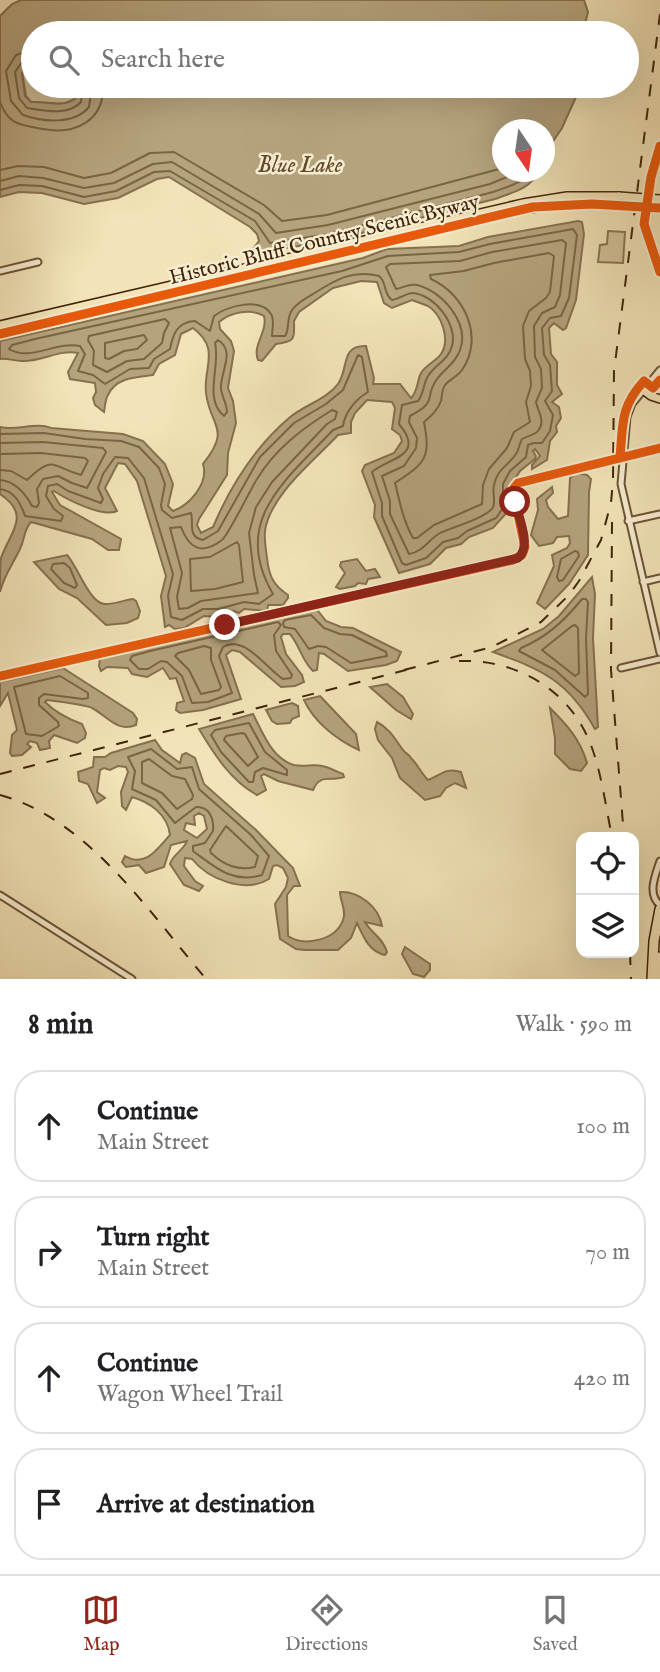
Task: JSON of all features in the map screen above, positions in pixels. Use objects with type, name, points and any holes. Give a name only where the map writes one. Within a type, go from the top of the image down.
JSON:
[{"type":"highway","points":[[652,979],[654,940],[660,907]]},
{"type":"highway","points":[[658,979],[660,957]]},
{"type":"main road","name":"Historic Bluff Country Scenic Byway","points":[[0,325],[544,199],[584,195],[660,199]]},
{"type":"main road","name":"Historic Bluff Country Scenic Byway","points":[[0,334],[515,211],[559,205],[660,208]]},
{"type":"main road","points":[[643,390],[660,399]]},
{"type":"street","points":[[660,146],[651,177],[645,224],[660,272]]},
{"type":"street","points":[[0,271],[38,262]]},
{"type":"street","points":[[660,370],[632,404],[627,417],[621,490],[658,635],[660,653]]},
{"type":"street","points":[[474,569],[513,560],[522,555],[524,551],[513,495],[518,483],[660,448]]},
{"type":"street","points":[[628,521],[660,514]]},
{"type":"street","points":[[643,582],[660,578]]},
{"type":"street","points":[[621,668],[660,659]]},
{"type":"street","points":[[660,861],[653,888],[653,897],[660,907]]},
{"type":"street","points":[[0,895],[132,979]]},
{"type":"shaded area","points":[[28,98],[75,98],[64,104],[31,102]]},
{"type":"shaded area","points":[[608,231],[625,232],[623,263],[598,262],[600,245],[607,244]]},
{"type":"water","name":"Blue Lake","points":[[21,0],[584,0],[588,12],[586,21],[21,21],[21,98],[27,98],[31,102],[59,104],[75,98],[576,98],[555,138],[555,119],[492,119],[492,182],[531,182],[520,190],[495,199],[330,241],[256,253],[253,249],[259,241],[257,234],[250,227],[169,177],[157,179],[118,198],[84,204],[42,193],[19,192],[0,197],[0,16],[12,4]]},
{"type":"water","points":[[578,221],[582,222],[584,234],[576,300],[566,328],[563,330],[554,323],[549,328],[551,354],[557,362],[557,385],[562,394],[552,402],[559,407],[561,418],[556,426],[557,432],[550,441],[547,460],[532,469],[540,456],[535,449],[533,451],[535,459],[520,471],[510,487],[509,510],[493,528],[469,537],[461,544],[446,548],[430,564],[399,573],[374,517],[375,505],[362,471],[365,465],[394,453],[402,441],[400,435],[392,429],[395,408],[392,402],[367,400],[355,413],[351,422],[351,433],[338,435],[306,467],[275,504],[269,518],[265,534],[268,564],[275,584],[288,595],[283,605],[268,605],[267,611],[244,609],[239,613],[233,611],[218,617],[204,616],[184,628],[175,629],[169,625],[165,627],[161,596],[166,576],[137,481],[125,464],[118,463],[105,488],[117,511],[94,510],[52,492],[60,505],[121,539],[119,550],[108,550],[92,539],[31,522],[0,592],[1,558],[17,517],[10,502],[0,494],[0,427],[45,426],[123,434],[143,441],[165,464],[173,484],[168,506],[173,511],[192,499],[201,486],[203,464],[212,452],[218,435],[206,393],[209,351],[206,343],[193,328],[181,334],[175,355],[159,364],[153,375],[128,379],[116,385],[107,397],[104,412],[95,405],[95,383],[70,379],[68,372],[78,353],[64,353],[29,361],[0,359],[0,341],[363,258],[387,249],[459,246],[488,237]],"holes":[[[361,281],[377,282],[384,303],[392,308],[412,300],[428,306],[443,327],[444,348],[421,373],[411,398],[400,384],[373,384],[366,346],[352,349],[338,384],[289,418],[265,442],[227,497],[213,527],[201,533],[197,525],[199,519],[227,475],[228,453],[236,423],[228,388],[234,351],[231,341],[220,329],[219,322],[241,312],[264,316],[264,328],[257,349],[258,360],[262,361],[276,344],[288,342],[293,338],[294,321],[299,312],[333,288]]]},
{"type":"water","points":[[576,473],[587,475],[591,479],[588,555],[569,584],[545,609],[537,603],[554,566],[552,555],[567,548],[570,543],[569,536],[557,537],[553,543],[539,546],[531,535],[538,510],[537,499],[552,487],[553,493],[546,500],[548,507],[558,519],[568,516],[570,478]]},
{"type":"water","points":[[67,555],[93,597],[104,604],[133,599],[140,611],[138,618],[127,623],[106,625],[77,598],[59,589],[34,562]]},
{"type":"water","points":[[357,559],[366,571],[375,569],[380,577],[368,579],[366,584],[358,583],[340,589],[336,587],[345,573],[340,566],[341,562]]},
{"type":"water","points":[[592,577],[595,594],[593,638],[598,727],[595,729],[575,699],[553,679],[493,652],[543,629],[559,616]]},
{"type":"water","points":[[315,607],[326,621],[353,628],[401,652],[397,661],[348,671],[319,653],[317,670],[313,671],[290,634],[283,634],[281,637],[286,654],[302,675],[304,682],[281,687],[240,652],[232,650],[226,655],[241,699],[203,710],[180,713],[176,710],[177,703],[184,701],[176,678],[170,679],[163,668],[147,677],[132,674],[128,668],[107,667],[101,671],[99,666],[100,658],[127,650]]},
{"type":"water","points":[[63,668],[133,713],[137,719],[136,725],[123,727],[89,707],[47,700],[45,702],[58,712],[82,724],[85,738],[77,743],[54,735],[49,741],[50,748],[40,750],[37,743],[30,741],[27,744],[31,747],[22,755],[12,756],[12,735],[17,730],[8,693],[0,706],[0,682]]},
{"type":"water","points":[[387,684],[403,697],[413,714],[411,719],[396,710],[370,687]]},
{"type":"water","points":[[320,696],[356,734],[359,750],[335,736],[308,708],[304,700]]},
{"type":"water","points":[[292,703],[298,706],[299,716],[290,723],[277,724],[266,710]]},
{"type":"water","points":[[550,708],[581,747],[587,763],[581,771],[570,769],[555,754]]},
{"type":"water","points":[[253,714],[269,744],[286,762],[298,766],[325,767],[343,774],[344,777],[322,780],[313,790],[278,781],[264,774],[261,776],[266,790],[257,795],[248,789],[224,766],[199,729]]},
{"type":"water","points":[[377,722],[389,731],[428,780],[447,771],[461,772],[466,788],[455,783],[446,788],[440,796],[425,800],[400,778],[392,758],[378,740],[375,729]]},
{"type":"water","points":[[155,740],[162,750],[180,763],[182,755],[186,753],[195,758],[204,784],[256,830],[293,868],[300,886],[294,886],[287,895],[288,936],[311,941],[327,937],[334,932],[344,917],[340,892],[347,892],[361,897],[377,913],[382,926],[365,922],[383,943],[387,952],[385,955],[371,947],[357,923],[351,938],[338,950],[296,949],[280,939],[275,904],[286,887],[288,878],[283,868],[277,865],[273,866],[269,879],[238,885],[207,873],[192,859],[185,858],[184,866],[195,881],[203,886],[199,891],[184,885],[170,864],[187,841],[171,845],[164,867],[146,873],[139,865],[126,867],[122,862],[125,856],[139,860],[145,858],[156,851],[170,835],[166,821],[145,802],[132,797],[126,810],[122,806],[121,792],[128,772],[126,767],[100,770],[97,792],[105,798],[97,803],[88,784],[79,781],[78,772],[93,767],[94,757],[105,757]],"holes":[[[199,813],[204,816],[207,829],[197,838],[184,830],[186,823],[195,825],[194,816]]]},
{"type":"water","points":[[405,947],[430,964],[430,970],[424,977],[413,974],[402,954]]},
{"type":"railway","points":[[404,670],[492,647],[541,622],[569,595],[601,540],[611,503],[613,480],[614,371],[660,14]]},
{"type":"railway","points":[[612,522],[611,670],[624,832]]},
{"type":"railway","points":[[459,661],[481,662],[522,673],[540,682],[571,710],[592,748],[611,832]]},
{"type":"railway","points":[[0,774],[414,668]]},
{"type":"railway","points":[[0,795],[32,807],[61,824],[89,846],[139,898],[206,979]]},
{"type":"railway","points":[[630,958],[631,979]]},
{"type":"cycle path","points":[[660,146],[651,177],[644,224],[660,272]]},
{"type":"cycle path","points":[[0,334],[533,207],[592,204],[660,208]]},
{"type":"cycle path","points":[[620,457],[624,417],[631,399],[644,381],[653,388],[660,380]]},
{"type":"cycle path","points":[[0,676],[513,560],[522,555],[525,547],[514,495],[514,488],[518,483],[660,448]]},
{"type":"route","points":[[225,625],[518,558],[525,547],[515,502]]}]
